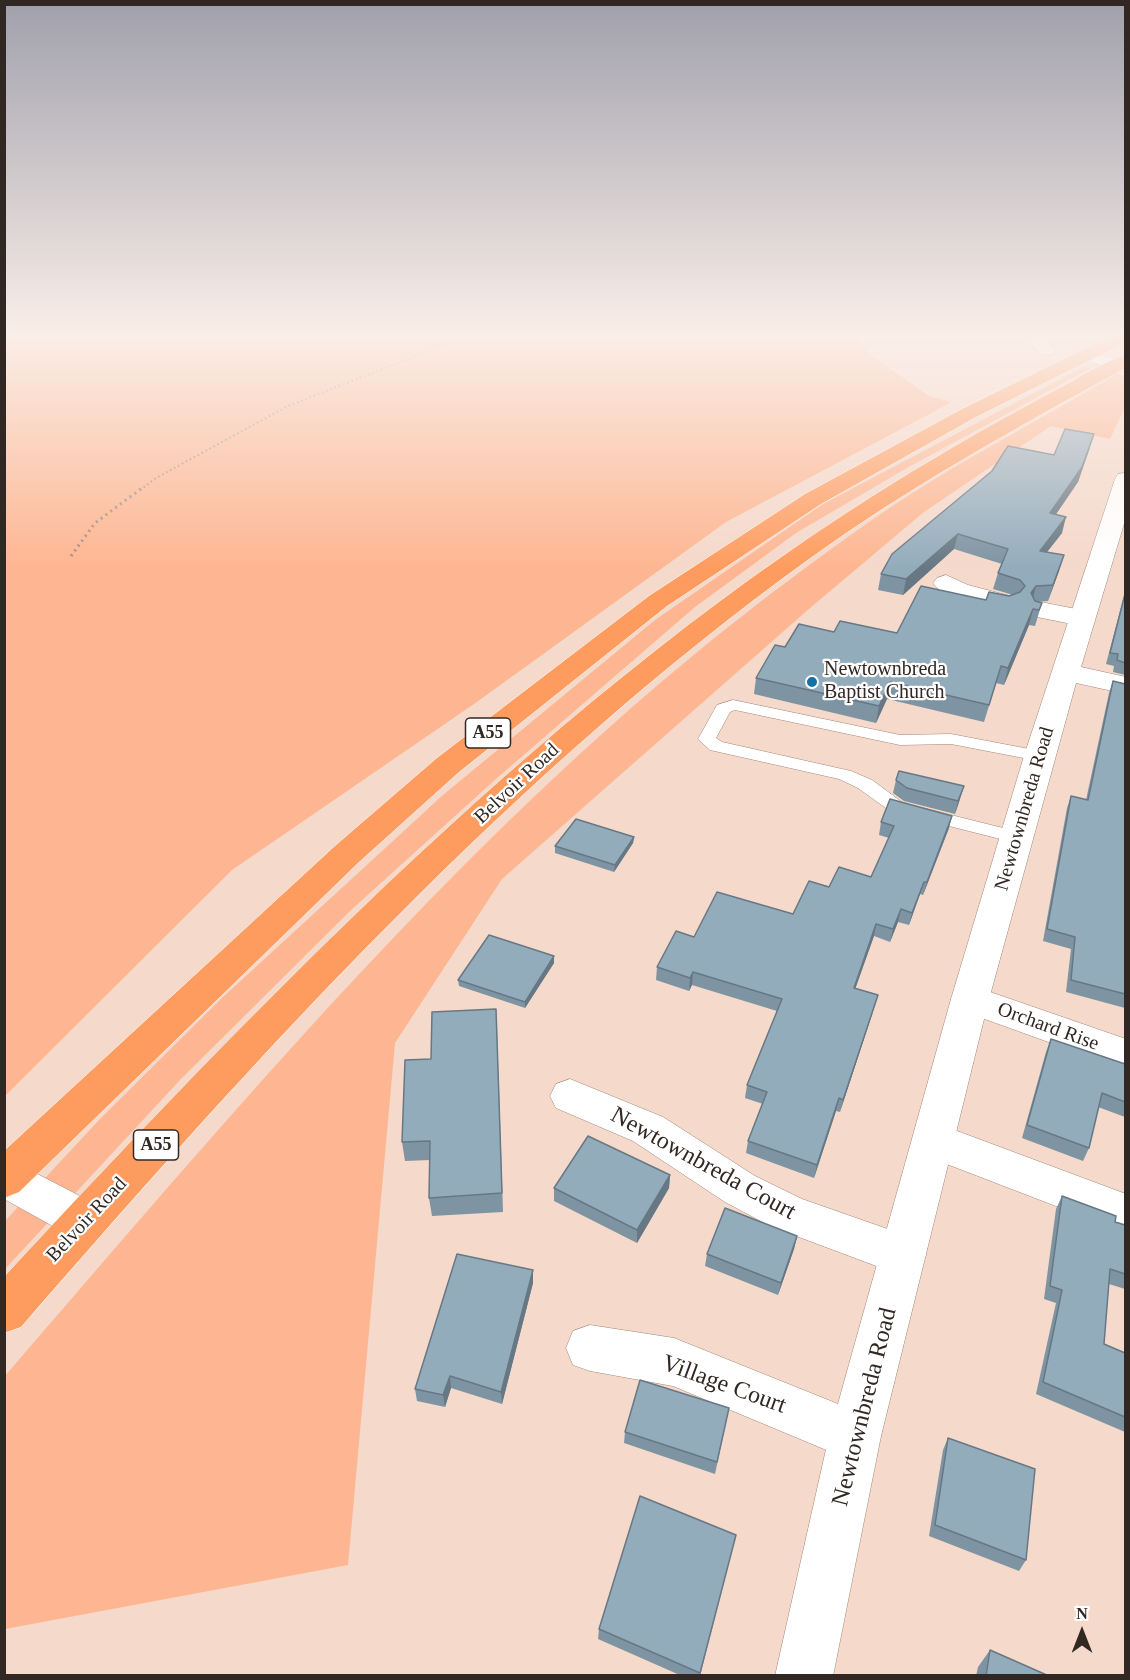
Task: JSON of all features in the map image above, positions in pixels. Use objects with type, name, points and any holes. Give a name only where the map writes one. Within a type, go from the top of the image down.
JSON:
[{"type":"highway","name":"Belvoir Road","points":[[5,1179],[339,862],[447,765],[640,615],[750,538],[813,499],[973,411]]},
{"type":"highway","name":"Belvoir Road","points":[[4,1311],[85,1221],[311,982],[454,842],[586,722],[706,624],[800,553],[878,501],[1025,411]]},
{"type":"street","name":"Newtownbreda Road","points":[[804,1676],[855,1436],[970,999],[1039,756],[1125,479]]},
{"type":"street","points":[[946,583],[960,591],[1005,602]]},
{"type":"street","points":[[1041,610],[1082,618]]},
{"type":"street","points":[[1065,672],[1125,686]]},
{"type":"street","name":"Orchard Rise","points":[[970,999],[1125,1055]]},
{"type":"street","name":"Newtownbreda Court","points":[[570,1096],[648,1129],[740,1189],[788,1213],[903,1256]]},
{"type":"street","points":[[933,1140],[1125,1214]]},
{"type":"street","points":[[5,1179],[85,1221]]},
{"type":"street","name":"Village Court","points":[[590,1348],[674,1362],[855,1436]]},
{"type":"lane","points":[[1016,837],[897,807],[865,784],[845,775],[716,746],[707,739],[723,709],[733,705],[900,740],[951,739],[1039,756]]},
{"type":"path","points":[[71,556],[95,523],[156,478],[278,411]]},
{"type":"shaded area","points":[[5,411],[934,411],[726,522],[474,704],[232,870],[5,1096]]},
{"type":"shaded area","points":[[999,411],[1011,411],[907,468],[796,533],[695,607],[497,778],[350,911],[180,1080],[5,1269],[4,1222],[100,1119],[222,998],[443,795],[655,620],[823,504]]},
{"type":"shaded area","points":[[1053,411],[1123,411],[1110,439],[1051,426],[924,512],[810,608],[502,879],[395,1043],[348,1565],[5,1629],[5,1376],[283,1057],[477,852],[579,755],[685,662],[845,539],[949,471]]},
{"type":"building","points":[[1065,429],[1094,434],[1082,467],[1050,513],[1066,517],[1040,551],[1064,555],[1053,585],[1036,586],[1031,593],[1035,601],[1042,603],[1039,610],[1033,609],[1008,668],[1001,666],[989,705],[890,682],[879,706],[756,678],[775,645],[785,647],[799,624],[834,632],[840,621],[897,633],[921,586],[986,600],[989,592],[1009,596],[1020,592],[1025,586],[1020,580],[998,573],[1008,549],[958,534],[906,579],[881,574],[892,554],[992,471],[1008,446],[1054,455]]},
{"type":"building","points":[[1125,594],[1125,663],[1117,660],[1118,654],[1110,653]]},
{"type":"building","points":[[1113,681],[1125,684],[1125,994],[1071,980],[1075,937],[1047,929],[1071,796],[1088,800]]},
{"type":"building","points":[[899,771],[964,786],[958,801],[907,788],[896,780]]},
{"type":"building","points":[[890,799],[952,816],[927,882],[924,882],[912,913],[901,909],[893,929],[876,924],[854,988],[878,995],[843,1100],[839,1098],[817,1165],[748,1141],[767,1092],[747,1085],[782,999],[693,972],[690,978],[657,967],[676,931],[694,937],[717,892],[793,914],[809,881],[829,887],[839,867],[871,877],[894,826],[881,822]]},
{"type":"building","points":[[576,819],[634,837],[615,865],[555,846]]},
{"type":"building","points":[[489,935],[554,956],[525,1002],[458,980]]},
{"type":"building","points":[[496,1009],[502,1193],[429,1198],[430,1141],[402,1142],[405,1060],[431,1059],[432,1012]]},
{"type":"building","points":[[1051,1039],[1125,1064],[1125,1102],[1102,1093],[1089,1148],[1027,1125]]},
{"type":"building","points":[[588,1136],[670,1175],[637,1230],[554,1188]]},
{"type":"building","points":[[1062,1196],[1116,1216],[1115,1222],[1125,1225],[1125,1274],[1110,1269],[1104,1344],[1125,1353],[1125,1417],[1043,1382],[1062,1290],[1050,1286]]},
{"type":"building","points":[[725,1208],[797,1236],[781,1283],[707,1254]]},
{"type":"building","points":[[457,1254],[533,1270],[501,1392],[450,1376],[443,1395],[415,1389]]},
{"type":"building","points":[[640,1380],[729,1408],[717,1462],[625,1432]]},
{"type":"building","points":[[948,1438],[1035,1469],[1026,1560],[935,1525]]},
{"type":"building","points":[[640,1496],[736,1535],[700,1673],[599,1629]]},
{"type":"building","points":[[990,1650],[1049,1676],[986,1676]]},
{"type":"place","name":"Newtownbreda Baptist Church","points":[[812,682]]}]
